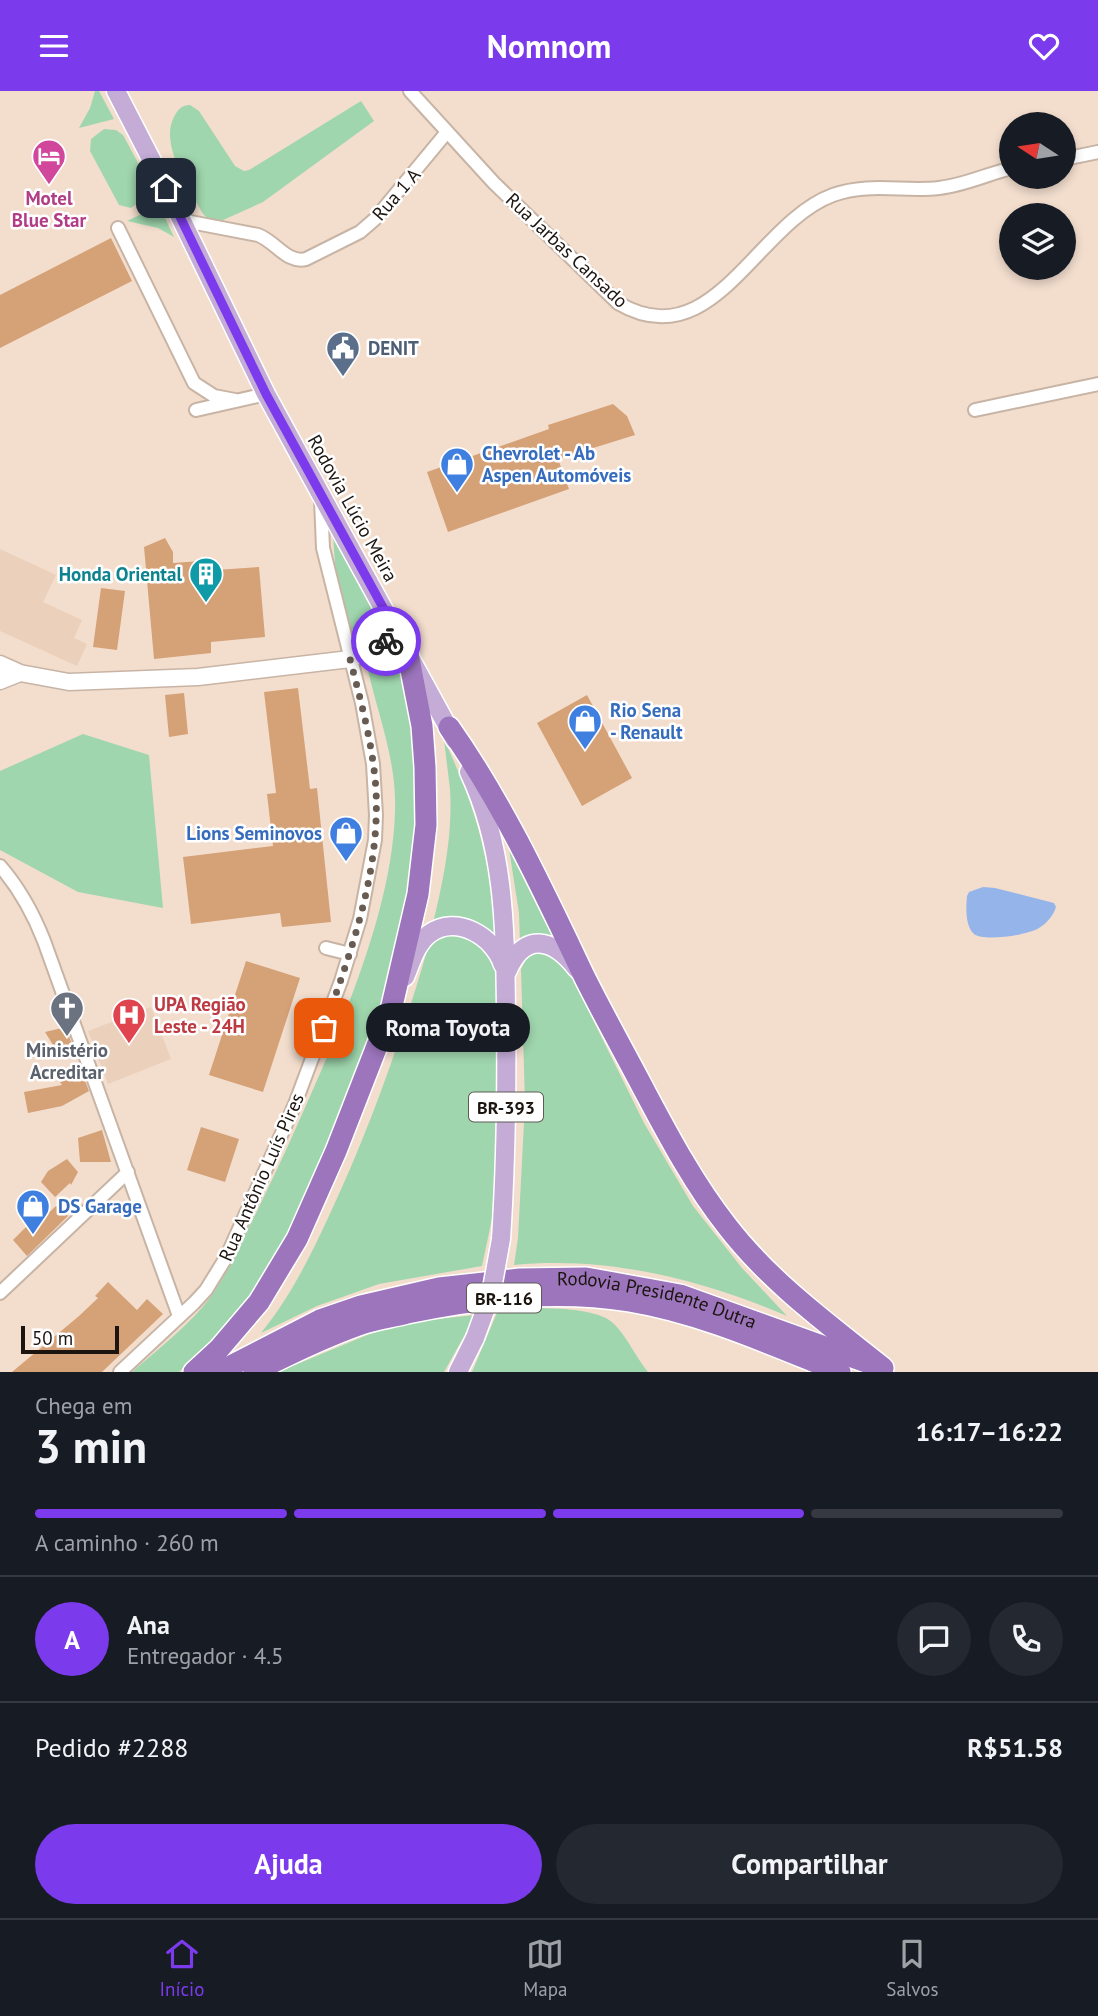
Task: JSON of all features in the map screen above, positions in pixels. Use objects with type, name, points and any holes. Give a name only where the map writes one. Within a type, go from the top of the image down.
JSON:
[{"type":"highway","points":[[194,1372],[219,1349],[259,1302],[291,1250],[336,1151],[391,1010],[418,894],[426,825],[422,726],[402,641]]},
{"type":"highway","points":[[449,727],[496,800],[660,1120],[691,1173],[727,1226],[783,1287],[887,1370]]},
{"type":"highway","name":"Rodovia Presidente Dutra","points":[[219,1372],[320,1320],[360,1306],[439,1288],[520,1279],[572,1278],[680,1295],[887,1370]]},
{"type":"highway","name":"Rodovia Presidente Dutra","points":[[254,1372],[296,1350],[363,1323],[437,1307],[513,1296],[583,1295],[630,1301],[677,1312],[760,1340],[840,1372]]},
{"type":"main road","name":"Rodovia Lúcio Meira","points":[[116,91],[266,394],[449,727],[487,813],[499,866],[505,927],[505,1161],[501,1239],[491,1294],[475,1338],[458,1372]]},
{"type":"main road","points":[[391,1010],[422,941],[438,929],[459,927],[483,936],[497,951],[506,975]]},
{"type":"main road","points":[[506,975],[519,950],[524,946],[540,943],[562,952],[586,980]]},
{"type":"street","name":"Rua Jarbas Cansado","points":[[410,91],[494,183],[618,303],[630,310],[656,318],[683,314],[711,300],[788,223],[835,194],[876,187],[924,189],[958,185],[999,172]]},
{"type":"street","name":"Rua 1 A","points":[[180,220],[264,237],[291,258],[300,261],[360,232],[375,219],[447,132]]},
{"type":"street","points":[[1076,157],[1098,152]]},
{"type":"street","points":[[118,228],[194,383],[214,396],[235,400]]},
{"type":"street","points":[[975,411],[1098,384]]},
{"type":"street","points":[[196,410],[266,394]]},
{"type":"street","name":"Rua Antônio Luís Pires","points":[[120,1372],[206,1290],[242,1225],[295,1104],[350,954],[371,868],[376,815],[370,743],[323,548],[321,493]]},
{"type":"street","points":[[0,664],[20,673],[69,682],[198,677],[350,659],[402,641]]},
{"type":"street","points":[[0,681],[20,673]]},
{"type":"street","points":[[0,866],[18,887],[33,913],[179,1316]]},
{"type":"street","points":[[326,948],[350,954]]},
{"type":"street","points":[[0,1293],[128,1172]]},
{"type":"shaded area","points":[[0,549],[56,575],[43,602],[82,620],[74,638],[87,644],[77,666],[0,631]]},
{"type":"shaded area","name":"UPA Região Leste - 24H","points":[[151,1007],[171,1059],[108,1084],[88,1031]]},
{"type":"green space","points":[[95,91],[99,91],[114,119],[79,128],[90,108]]},
{"type":"green space","points":[[361,101],[374,121],[263,202],[221,221],[208,219],[203,214],[173,153],[170,128],[180,108],[185,106],[190,105],[199,111],[235,166],[244,171]]},
{"type":"green space","points":[[104,129],[116,130],[123,135],[149,183],[146,197],[131,208],[119,205],[90,151],[91,139]]},
{"type":"green space","points":[[157,201],[174,237],[158,228],[127,221],[148,211]]},
{"type":"green space","points":[[333,535],[366,592],[372,610],[375,624],[371,635],[359,639],[346,620],[342,606]]},
{"type":"green space","points":[[382,651],[395,658],[406,687],[417,737],[416,868],[382,1002],[300,1220],[239,1313],[179,1372],[132,1372],[194,1316],[223,1278],[287,1148],[356,984],[383,896],[395,812],[390,755],[366,662]]},
{"type":"green space","points":[[83,734],[149,755],[163,908],[78,892],[0,850],[0,771]]},
{"type":"green space","points":[[444,740],[474,813],[486,861],[496,939],[474,924],[432,927],[449,841],[451,806]]},
{"type":"green space","points":[[509,849],[543,918],[568,951],[520,944],[519,913]]},
{"type":"green space","points":[[451,935],[473,940],[496,966],[496,1146],[492,1219],[482,1266],[379,1284],[317,1306],[261,1333],[281,1306],[314,1248],[357,1153],[383,1086],[427,951],[438,939]]},
{"type":"green space","points":[[543,950],[565,963],[644,1123],[693,1206],[742,1268],[787,1316],[721,1291],[654,1273],[584,1264],[514,1265],[518,1238],[525,1103],[521,969],[529,954]]},
{"type":"green space","points":[[499,1308],[575,1310],[603,1317],[618,1328],[648,1372],[472,1372]]},
{"type":"green space","points":[[476,1315],[444,1372],[278,1372],[372,1333],[415,1321]]},
{"type":"water","points":[[983,887],[1054,903],[1056,907],[1047,922],[1033,931],[1006,937],[979,936],[971,931],[969,926],[967,896],[969,892]]},
{"type":"building","points":[[111,238],[132,281],[0,348],[0,295]]},
{"type":"building","points":[[613,404],[627,416],[635,435],[558,459],[569,489],[448,532],[427,472],[549,429],[548,425]]},
{"type":"building","name":"Honda Oriental","points":[[165,538],[173,552],[173,563],[215,560],[216,570],[259,567],[265,637],[211,642],[211,653],[154,659],[144,547]]},
{"type":"building","points":[[101,588],[125,591],[117,650],[93,647]]},
{"type":"building","points":[[298,688],[310,789],[317,788],[331,922],[282,927],[280,913],[191,924],[183,857],[273,846],[267,794],[276,793],[264,692]]},
{"type":"building","points":[[184,693],[188,734],[169,737],[165,695]]},
{"type":"building","name":"Rio Sena - Renault","points":[[587,695],[632,778],[582,806],[537,723]]},
{"type":"building","points":[[246,961],[300,978],[263,1092],[209,1075]]},
{"type":"building","points":[[66,1027],[73,1048],[58,1053],[45,1032]]},
{"type":"building","points":[[82,1073],[89,1091],[62,1106],[28,1113],[24,1092],[62,1085],[60,1082]]},
{"type":"building","points":[[201,1127],[239,1139],[225,1182],[187,1170]]},
{"type":"building","points":[[102,1130],[111,1162],[80,1162],[78,1138]]},
{"type":"building","points":[[67,1159],[78,1172],[71,1185],[70,1183],[55,1197],[41,1182],[48,1171]]},
{"type":"building","name":"DS Garage","points":[[56,1206],[68,1216],[27,1256],[13,1240],[38,1215],[42,1219]]},
{"type":"building","points":[[108,1282],[137,1310],[147,1299],[163,1314],[102,1372],[12,1372],[79,1316],[98,1298],[95,1296]]},
{"type":"way so far","points":[[324,1028],[360,919],[375,840],[376,789],[373,764],[362,703],[350,659],[369,652],[386,641]]},
{"type":"place","name":"Motel Blue Star","points":[[49,186]]},
{"type":"place","name":"DENIT","points":[[343,378]]},
{"type":"place","name":"Chevrolet - Ab Aspen Automóveis","points":[[457,494]]},
{"type":"place","name":"Honda Oriental","points":[[206,604]]},
{"type":"place","name":"Rio Sena - Renault","points":[[585,751]]},
{"type":"place","name":"Lions Seminovos","points":[[346,863]]},
{"type":"place","name":"Roma Toyota","points":[[324,1028]]},
{"type":"place","name":"Ministério Acreditar","points":[[67,1038]]},
{"type":"place","name":"UPA Região Leste - 24H","points":[[129,1045]]},
{"type":"place","name":"DS Garage","points":[[33,1236]]},
{"type":"route","points":[[166,188],[266,394],[397,633],[386,641]]}]
